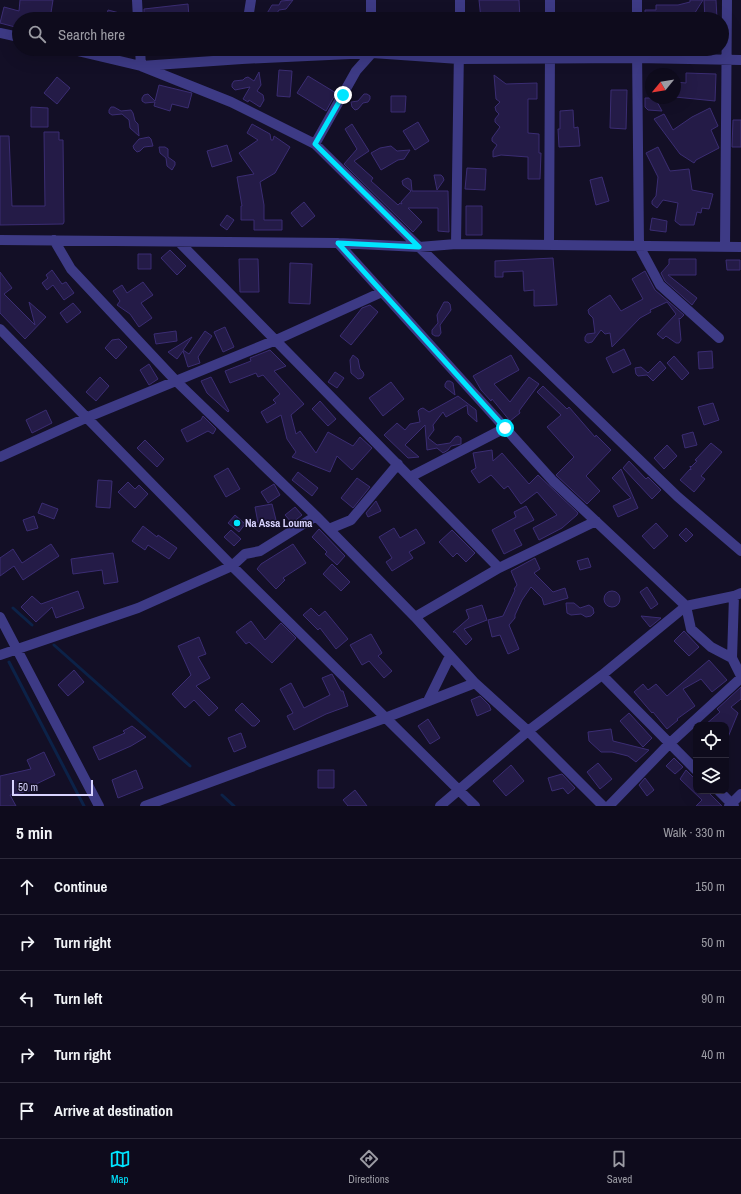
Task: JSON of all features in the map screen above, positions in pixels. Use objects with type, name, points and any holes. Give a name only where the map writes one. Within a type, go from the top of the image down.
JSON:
[{"type":"street","points":[[137,0],[138,12]]},
{"type":"street","points":[[249,12],[251,0]]},
{"type":"street","points":[[371,0],[371,12]]},
{"type":"street","points":[[460,0],[460,12]]},
{"type":"street","points":[[550,0],[550,12]]},
{"type":"street","points":[[637,0],[637,12]]},
{"type":"street","points":[[727,0],[727,12]]},
{"type":"street","points":[[0,33],[12,36]]},
{"type":"street","points":[[98,56],[140,66],[231,102],[315,144],[419,247],[678,497],[741,551]]},
{"type":"street","points":[[140,56],[140,66]]},
{"type":"street","points":[[140,66],[225,56]]},
{"type":"street","points":[[315,144],[356,71],[368,56]]},
{"type":"street","points":[[456,244],[459,56]]},
{"type":"street","points":[[550,56],[550,245]]},
{"type":"street","points":[[637,56],[640,246],[660,285],[718,338]]},
{"type":"street","points":[[675,56],[741,60]]},
{"type":"street","points":[[725,247],[726,56]]},
{"type":"street","points":[[0,240],[338,243],[419,247],[456,244],[741,247]]},
{"type":"street","points":[[54,240],[71,269],[176,381],[330,529],[415,617],[474,683],[528,731],[603,806]]},
{"type":"street","points":[[179,242],[499,568]]},
{"type":"street","points":[[338,243],[554,481],[686,606],[691,629],[711,647],[732,658]]},
{"type":"street","points":[[0,457],[88,417],[276,340],[382,292]]},
{"type":"street","points":[[0,329],[88,417],[232,566],[474,806]]},
{"type":"street","points":[[410,478],[505,428]]},
{"type":"street","points":[[330,529],[351,520],[398,464]]},
{"type":"street","points":[[0,655],[138,608],[232,566],[245,554],[260,551],[316,516]]},
{"type":"street","points":[[415,617],[499,568],[596,521]]},
{"type":"street","points":[[440,806],[528,731],[602,675],[686,606],[738,594],[732,658],[741,677],[669,744],[608,806]]},
{"type":"street","points":[[0,617],[99,806]]},
{"type":"street","points":[[428,701],[450,656]]},
{"type":"street","points":[[602,675],[693,767]]},
{"type":"street","points":[[145,806],[385,718],[474,683]]},
{"type":"street","points":[[721,794],[732,805],[741,794]]},
{"type":"building","points":[[20,0],[53,0],[51,12],[12,12],[12,26],[0,23],[4,7],[19,11]]},
{"type":"building","points":[[293,0],[286,9],[279,10],[278,12],[268,12],[272,5],[279,5],[281,1]]},
{"type":"building","points":[[479,0],[519,0],[520,12],[480,12]]},
{"type":"building","points":[[690,0],[703,0],[695,12],[645,12],[645,10],[656,10],[656,5],[678,5],[690,2]]},
{"type":"building","points":[[704,0],[716,0],[717,12],[705,12]]},
{"type":"building","points":[[188,4],[189,12],[144,12],[144,9]]},
{"type":"building","points":[[279,70],[292,71],[290,97],[277,96]]},
{"type":"building","points":[[259,72],[261,85],[257,91],[263,95],[264,100],[260,107],[249,100],[248,102],[243,99],[250,87],[235,90],[232,87],[234,81],[243,80],[248,77],[254,81]]},
{"type":"building","points":[[686,73],[716,74],[715,101],[681,98],[681,83],[686,83]]},
{"type":"building","points":[[494,75],[506,84],[537,83],[537,99],[528,99],[528,133],[539,134],[539,153],[541,153],[540,179],[528,179],[528,157],[501,155],[493,157],[493,151],[497,145],[492,141],[492,138],[500,127],[495,122],[495,119],[499,114],[495,107],[500,102],[496,99]]},
{"type":"building","points":[[308,76],[336,93],[326,111],[297,93]]},
{"type":"building","points":[[57,77],[70,88],[57,104],[44,93]]},
{"type":"building","points":[[159,85],[192,93],[188,108],[172,104],[170,111],[154,106],[155,102],[145,103],[142,101],[144,95],[148,94],[155,101]]},
{"type":"building","points":[[611,90],[627,90],[626,129],[610,128]]},
{"type":"building","points":[[364,94],[370,96],[370,99],[368,102],[363,103],[358,109],[355,110],[352,107],[351,102],[358,101]]},
{"type":"building","points":[[391,96],[406,96],[405,112],[391,112]]},
{"type":"building","points":[[645,104],[658,104],[662,111],[648,110],[645,107]]},
{"type":"building","points":[[31,107],[48,108],[48,127],[31,127]]},
{"type":"building","points":[[111,107],[121,111],[131,110],[135,121],[138,124],[139,136],[130,128],[129,120],[122,114],[112,115],[109,113]]},
{"type":"building","points":[[710,108],[718,126],[711,130],[719,148],[696,160],[694,163],[680,154],[654,119],[664,114],[673,130],[692,117]]},
{"type":"building","points":[[573,110],[574,128],[578,127],[580,146],[559,147],[558,129],[560,129],[560,111]]},
{"type":"building","points":[[733,120],[741,120],[741,147],[732,147]]},
{"type":"building","points":[[418,122],[429,141],[415,150],[403,131]]},
{"type":"building","points":[[252,124],[270,134],[271,140],[273,140],[274,136],[290,147],[275,173],[260,182],[264,205],[264,220],[282,220],[282,230],[254,230],[254,220],[241,220],[242,206],[237,177],[254,174],[239,153],[258,140],[247,133]]},
{"type":"building","points":[[352,124],[369,151],[354,161],[373,178],[371,181],[398,205],[400,203],[402,204],[401,202],[411,191],[403,185],[402,181],[408,178],[411,180],[412,191],[448,191],[449,232],[438,231],[438,208],[408,208],[422,222],[413,232],[344,164],[357,149],[345,129]]},
{"type":"building","points":[[44,132],[59,132],[59,140],[63,140],[64,222],[63,224],[0,225],[0,136],[9,136],[12,206],[45,206]]},
{"type":"building","points":[[149,137],[153,146],[144,147],[137,152],[134,149],[133,146],[139,139]]},
{"type":"building","points":[[227,145],[232,161],[212,167],[207,151]]},
{"type":"building","points":[[391,146],[397,151],[410,150],[404,159],[398,160],[381,170],[371,153],[380,148]]},
{"type":"building","points":[[159,147],[165,147],[168,149],[168,157],[175,162],[172,170],[167,166],[166,158],[160,153]]},
{"type":"building","points":[[658,147],[670,171],[689,169],[692,190],[713,194],[709,209],[702,208],[701,213],[697,212],[694,225],[680,225],[675,221],[678,203],[663,200],[657,208],[652,204],[652,201],[656,196],[658,177],[646,153]]},
{"type":"building","points":[[467,168],[486,169],[485,190],[465,189]]},
{"type":"building","points":[[434,175],[441,175],[444,180],[437,190]]},
{"type":"building","points":[[602,177],[609,201],[596,205],[590,180]]},
{"type":"building","points":[[304,202],[315,216],[302,227],[291,213]]},
{"type":"building","points":[[466,206],[482,206],[482,235],[466,235]]},
{"type":"building","points":[[227,215],[234,220],[227,230],[220,225]]},
{"type":"building","points":[[652,218],[667,221],[666,232],[650,230]]},
{"type":"building","points":[[170,250],[186,266],[177,275],[161,258]]},
{"type":"building","points":[[138,254],[151,254],[151,269],[138,269]]},
{"type":"building","points":[[553,258],[557,305],[534,306],[534,290],[524,291],[523,271],[503,272],[503,277],[495,277],[495,261]]},
{"type":"building","points":[[239,259],[258,259],[259,292],[240,292]]},
{"type":"building","points":[[669,259],[696,259],[696,275],[668,275],[697,298],[692,305],[665,281],[661,273],[669,264]]},
{"type":"building","points":[[726,260],[740,260],[740,270],[727,270]]},
{"type":"building","points":[[290,263],[312,264],[310,304],[289,303]]},
{"type":"building","points":[[52,270],[62,284],[66,282],[74,293],[64,300],[53,285],[47,290],[42,283],[48,278],[46,275]]},
{"type":"building","points":[[645,271],[655,290],[684,315],[680,319],[679,318],[681,340],[679,343],[676,343],[666,336],[663,339],[657,334],[676,314],[667,302],[650,310],[651,312],[640,318],[612,347],[610,333],[605,334],[601,330],[592,342],[588,343],[585,341],[587,334],[595,333],[593,318],[589,314],[588,310],[610,295],[621,311],[643,299],[632,279]]},
{"type":"building","points":[[0,272],[12,288],[4,294],[35,325],[29,302],[46,317],[25,339],[0,313]]},
{"type":"building","points":[[143,282],[153,295],[141,303],[152,318],[139,327],[130,314],[117,305],[120,301],[113,291],[122,285],[127,293]]},
{"type":"building","points":[[444,302],[448,302],[450,304],[451,310],[440,325],[441,333],[439,336],[435,336],[432,334],[432,330],[438,323],[437,315]]},
{"type":"building","points":[[73,303],[81,312],[67,323],[60,313]]},
{"type":"building","points":[[370,305],[378,312],[351,345],[340,336],[362,308]]},
{"type":"building","points":[[225,327],[234,347],[223,352],[214,332]]},
{"type":"building","points":[[176,331],[177,341],[156,344],[154,334]]},
{"type":"building","points":[[205,331],[212,336],[198,357],[200,363],[188,367],[183,351],[177,359],[168,352],[192,337],[183,350],[189,354]]},
{"type":"building","points":[[119,339],[127,347],[116,359],[105,348],[112,340]]},
{"type":"building","points":[[624,349],[631,364],[613,373],[606,358]]},
{"type":"building","points":[[270,350],[286,366],[274,371],[304,404],[291,415],[296,434],[300,431],[316,453],[328,432],[353,446],[360,437],[372,448],[352,470],[337,456],[330,472],[292,457],[296,452],[287,439],[281,415],[267,423],[261,412],[276,403],[273,400],[280,394],[263,375],[258,377],[256,373],[230,383],[225,371],[251,361],[250,358]]},
{"type":"building","points":[[712,351],[713,368],[699,369],[698,352]]},
{"type":"building","points":[[353,355],[358,359],[360,369],[364,375],[362,378],[358,379],[351,373],[350,360]]},
{"type":"building","points":[[511,355],[519,370],[494,384],[510,402],[529,377],[539,384],[519,411],[520,413],[510,421],[492,399],[491,401],[481,390],[473,376]]},
{"type":"building","points":[[674,356],[689,373],[682,380],[667,363]]},
{"type":"building","points":[[660,361],[666,368],[653,381],[647,375],[638,376],[636,374],[635,368],[641,367],[648,373]]},
{"type":"building","points":[[149,364],[158,379],[149,385],[140,370]]},
{"type":"building","points":[[335,372],[344,378],[337,388],[328,382]]},
{"type":"building","points":[[100,377],[109,386],[96,401],[86,392]]},
{"type":"building","points":[[211,377],[229,411],[228,412],[207,393],[201,381]]},
{"type":"building","points":[[447,381],[453,383],[455,395],[445,387]]},
{"type":"building","points":[[391,382],[404,399],[383,416],[369,398]]},
{"type":"building","points":[[543,386],[567,409],[569,407],[595,437],[596,435],[611,450],[586,476],[600,491],[587,504],[556,475],[574,457],[547,427],[561,415],[537,392]]},
{"type":"building","points":[[458,396],[476,410],[477,422],[468,414],[467,405],[446,417],[443,412],[433,425],[434,430],[428,438],[437,445],[450,443],[455,437],[458,436],[461,438],[461,444],[451,446],[443,453],[437,448],[427,450],[425,425],[405,445],[419,457],[408,458],[384,435],[397,423],[405,430],[410,424],[420,422],[418,411],[420,409],[423,408],[429,412]]},
{"type":"building","points":[[320,401],[336,419],[328,426],[312,409]]},
{"type":"building","points":[[713,403],[719,420],[704,425],[698,407]]},
{"type":"building","points":[[46,410],[52,423],[32,433],[26,420]]},
{"type":"building","points":[[203,416],[216,429],[213,434],[208,431],[187,442],[181,430],[201,420]]},
{"type":"building","points":[[693,432],[697,445],[685,448],[682,435]]},
{"type":"building","points":[[145,440],[164,459],[157,467],[137,448]]},
{"type":"building","points":[[711,443],[722,452],[701,476],[705,479],[694,492],[680,480],[690,469],[691,470],[690,466],[691,467],[697,461],[695,460]]},
{"type":"building","points":[[667,445],[677,456],[664,469],[654,458]]},
{"type":"building","points":[[492,450],[493,461],[502,453],[529,484],[538,475],[578,513],[577,515],[562,528],[539,540],[533,528],[557,515],[537,492],[521,504],[508,486],[504,489],[491,475],[479,483],[471,471],[476,468],[473,453]]},
{"type":"building","points":[[629,461],[646,479],[648,477],[661,490],[652,499],[623,468]]},
{"type":"building","points":[[228,468],[240,489],[226,497],[214,476]]},
{"type":"building","points":[[621,469],[638,508],[618,517],[613,506],[631,498],[612,478]]},
{"type":"building","points":[[298,472],[318,488],[312,496],[292,480]]},
{"type":"building","points":[[357,478],[370,487],[353,508],[341,498]]},
{"type":"building","points":[[98,480],[112,481],[110,508],[96,507]]},
{"type":"building","points":[[128,482],[135,489],[139,485],[148,494],[135,508],[118,492]]},
{"type":"building","points":[[274,484],[280,495],[268,503],[261,492]]},
{"type":"building","points":[[376,501],[381,511],[368,517],[366,513]]},
{"type":"building","points":[[42,503],[58,509],[54,519],[38,513]]},
{"type":"building","points":[[272,504],[276,520],[258,523],[255,507]]},
{"type":"building","points":[[526,506],[534,520],[514,530],[522,545],[504,554],[492,530],[516,517],[514,512]]},
{"type":"building","points":[[295,507],[302,515],[292,523],[285,515]]},
{"type":"building","name":"Na Assa Louma","points":[[235,515],[245,524],[239,532],[228,523]]},
{"type":"building","points":[[34,516],[38,528],[27,531],[23,520]]},
{"type":"building","points":[[656,523],[668,536],[654,549],[642,536]]},
{"type":"building","points":[[143,526],[157,537],[158,535],[177,548],[169,559],[148,545],[145,550],[132,541]]},
{"type":"building","points":[[394,528],[400,538],[416,529],[425,543],[409,552],[413,558],[392,571],[386,562],[392,558],[379,537]]},
{"type":"building","points":[[686,528],[693,535],[686,542],[679,535]]},
{"type":"building","points":[[319,529],[345,556],[337,565],[325,554],[327,552],[312,537]]},
{"type":"building","points":[[231,530],[241,539],[234,546],[224,537]]},
{"type":"building","points":[[452,530],[475,553],[466,562],[457,553],[453,557],[439,542]]},
{"type":"building","points":[[51,544],[59,556],[23,580],[14,566],[0,576],[0,558],[13,549],[22,563]]},
{"type":"building","points":[[293,544],[306,563],[283,578],[285,580],[276,589],[257,569],[261,564]]},
{"type":"building","points":[[113,553],[118,582],[104,584],[102,570],[73,574],[71,559]]},
{"type":"building","points":[[535,558],[540,569],[534,573],[553,592],[565,588],[568,598],[544,605],[542,598],[531,587],[522,600],[515,618],[509,625],[519,649],[508,654],[500,635],[492,637],[488,620],[503,616],[517,585],[511,571]]},
{"type":"building","points":[[588,558],[591,567],[580,570],[577,561]]},
{"type":"building","points":[[332,564],[350,582],[341,591],[323,574]]},
{"type":"building","points":[[647,587],[658,604],[651,609],[640,592]]},
{"type":"building","points":[[78,591],[84,608],[56,618],[52,607],[36,622],[21,607],[32,596],[41,604]]},
{"type":"building","points":[[609,591],[615,591],[620,596],[618,605],[615,607],[609,607],[604,602],[604,596]]},
{"type":"building","points":[[566,603],[574,603],[580,608],[589,605],[593,608],[594,613],[591,616],[586,617],[581,614],[571,615],[567,613]]},
{"type":"building","points":[[482,605],[487,620],[464,629],[472,639],[466,645],[455,632],[453,632],[469,618],[466,610]]},
{"type":"building","points":[[311,608],[319,616],[325,611],[348,639],[336,649],[320,628],[318,630],[303,615]]},
{"type":"building","points":[[641,616],[661,618],[650,627]]},
{"type":"building","points":[[251,621],[265,640],[281,623],[296,638],[272,663],[249,642],[246,644],[236,632]]},
{"type":"building","points":[[684,631],[699,647],[689,656],[674,641]]},
{"type":"building","points":[[371,634],[382,653],[378,656],[392,671],[384,678],[369,661],[362,665],[350,645]]},
{"type":"building","points":[[199,637],[206,654],[198,657],[210,678],[196,686],[218,708],[209,716],[194,700],[185,708],[172,694],[191,675],[178,646]]},
{"type":"building","points":[[709,660],[727,680],[712,692],[701,679],[683,689],[695,706],[677,719],[678,720],[667,729],[634,692],[643,684],[648,690],[656,684],[667,696]]},
{"type":"building","points":[[74,670],[84,682],[68,696],[58,685]]},
{"type":"building","points":[[332,674],[341,691],[343,691],[348,706],[326,714],[294,730],[287,716],[293,713],[280,689],[291,683],[304,708],[330,695],[322,678]]},
{"type":"building","points":[[741,687],[741,699],[731,707],[738,713],[729,735],[729,722],[708,722],[720,712],[717,709]]},
{"type":"building","points":[[480,696],[489,705],[491,710],[477,716],[471,700]]},
{"type":"building","points":[[242,703],[260,721],[255,726],[252,726],[235,710]]},
{"type":"building","points":[[629,713],[652,738],[643,747],[620,721]]},
{"type":"building","points":[[428,719],[440,738],[430,744],[418,726]]},
{"type":"building","points":[[132,726],[146,737],[131,746],[99,760],[93,747],[125,733],[123,731]]},
{"type":"building","points":[[611,729],[613,741],[649,750],[636,762],[628,756],[612,752],[601,752],[589,741],[588,732]]},
{"type":"building","points":[[241,733],[246,747],[234,752],[228,738]]},
{"type":"building","points":[[44,752],[55,775],[32,786],[33,790],[10,795],[16,806],[0,806],[0,776],[31,769],[27,760]]},
{"type":"building","points":[[674,758],[683,767],[675,774],[666,766]]},
{"type":"building","points":[[598,763],[612,779],[600,789],[587,772]]},
{"type":"building","points":[[511,765],[524,781],[506,796],[493,781]]},
{"type":"building","points":[[136,770],[143,788],[118,798],[112,780]]},
{"type":"building","points":[[318,770],[334,770],[334,788],[318,788]]},
{"type":"building","points":[[686,770],[693,777],[693,791],[680,779]]},
{"type":"building","points":[[562,774],[575,788],[568,794],[563,788],[552,791],[548,778]]},
{"type":"building","points":[[645,778],[654,790],[647,796],[639,785]]},
{"type":"building","points":[[355,790],[367,806],[348,806],[343,800]]},
{"type":"building","points":[[696,794],[710,794],[722,806],[696,806],[702,800]]},
{"type":"waterway","points":[[13,608],[32,625]]},
{"type":"waterway","points":[[54,645],[190,766]]},
{"type":"waterway","points":[[9,662],[84,806]]},
{"type":"waterway","points":[[222,795],[234,806]]},
{"type":"place","name":"Na Assa Louma","points":[[237,523]]},
{"type":"route","points":[[343,95],[315,144],[419,247],[338,243],[505,428]]}]
